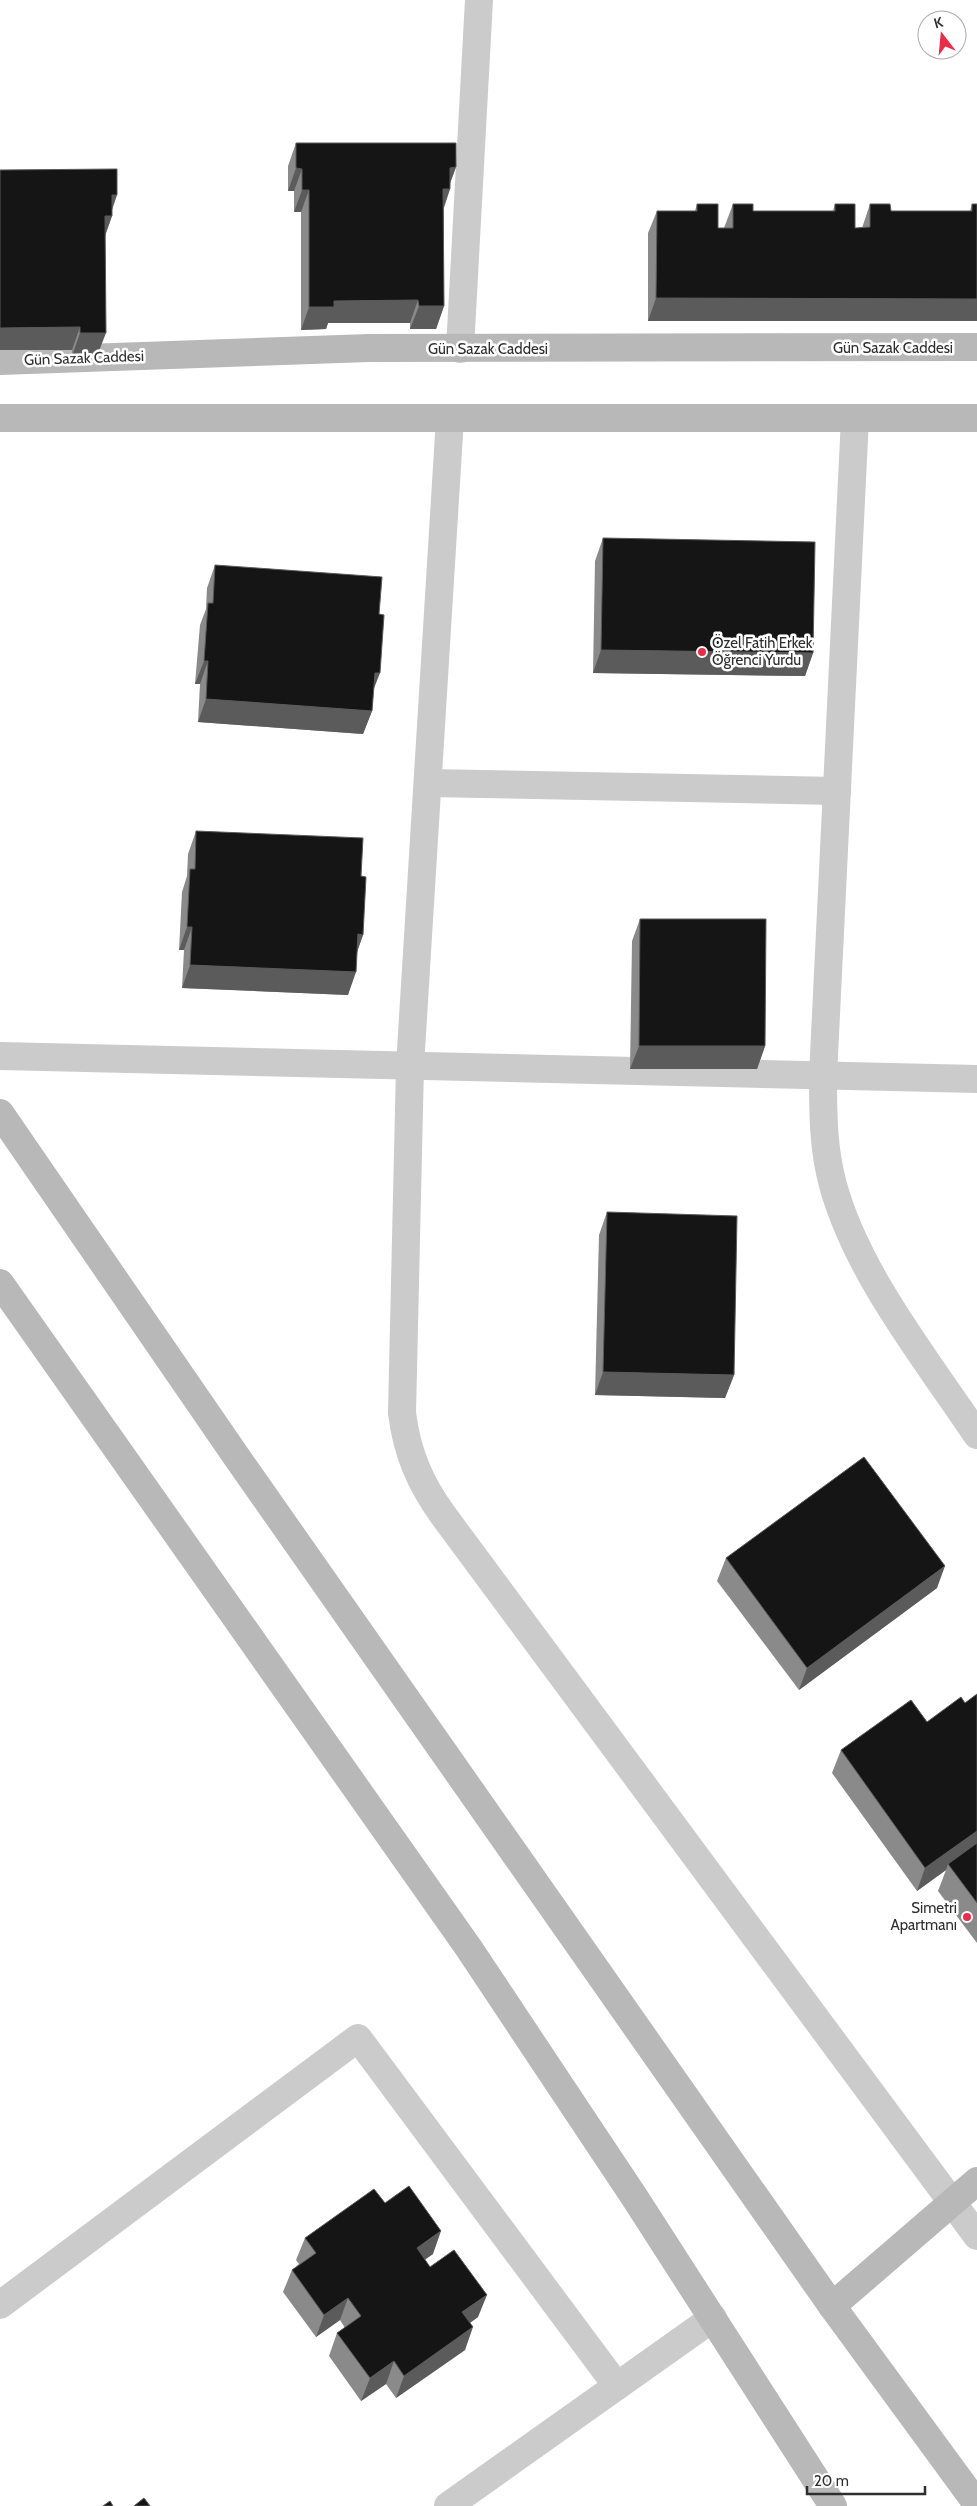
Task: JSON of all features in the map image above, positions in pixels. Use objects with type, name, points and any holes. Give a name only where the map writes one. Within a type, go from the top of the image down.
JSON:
[{"type":"street","points":[[460,348],[479,0]]},
{"type":"street","name":"Gün Sazak Caddesi","points":[[0,361],[369,348],[977,347]]},
{"type":"street","points":[[0,418],[977,418]]},
{"type":"street","points":[[450,418],[410,1066],[402,1413],[410,1455],[425,1490],[977,2236]]},
{"type":"street","points":[[855,418],[824,1076],[823,1112],[826,1148],[833,1184],[844,1218],[876,1284],[977,1434]]},
{"type":"street","points":[[428,783],[837,791]]},
{"type":"street","points":[[0,1056],[977,1079]]},
{"type":"street","points":[[0,1113],[247,1473],[832,2306],[977,2504]]},
{"type":"street","points":[[0,1283],[468,1947],[713,2318],[834,2506]]},
{"type":"street","points":[[0,2305],[358,2038],[616,2386]]},
{"type":"street","points":[[832,2306],[953,2204],[977,2181]]},
{"type":"street","points":[[448,2506],[713,2318]]},
{"type":"building","points":[[296,143],[456,143],[456,167],[450,168],[450,189],[443,189],[444,306],[419,306],[418,300],[334,301],[334,307],[309,307],[309,190],[302,190],[302,169],[296,168]]},
{"type":"building","points":[[117,169],[117,195],[112,195],[112,216],[105,216],[106,333],[80,333],[80,327],[0,328],[0,170]]},
{"type":"building","points":[[697,204],[718,204],[718,228],[733,228],[733,204],[753,204],[753,211],[835,211],[835,204],[855,204],[855,228],[870,227],[870,204],[890,204],[891,211],[972,211],[972,204],[977,204],[977,299],[656,298],[657,211],[697,211]]},
{"type":"building","points":[[603,538],[815,542],[813,653],[601,650]]},
{"type":"building","points":[[215,565],[382,577],[379,614],[384,615],[380,673],[375,673],[372,711],[206,699],[208,661],[204,661],[208,603],[213,603]]},
{"type":"building","points":[[196,831],[363,838],[361,876],[366,877],[363,935],[358,934],[356,972],[190,965],[192,927],[187,927],[190,869],[195,869]]},
{"type":"building","points":[[640,919],[766,919],[765,1046],[639,1046]]},
{"type":"building","points":[[607,1212],[737,1216],[734,1375],[603,1372]]},
{"type":"building","points":[[864,1457],[945,1566],[807,1668],[726,1558]]},
{"type":"building","points":[[977,1694],[977,1831],[925,1868],[841,1750],[911,1700],[927,1722],[961,1697],[965,1703]]},
{"type":"building","points":[[977,1843],[977,1903],[948,1864]]},
{"type":"building","points":[[409,2186],[441,2231],[417,2248],[430,2267],[454,2250],[487,2295],[462,2312],[473,2327],[404,2376],[394,2361],[370,2378],[337,2333],[361,2316],[348,2298],[324,2315],[292,2270],[316,2253],[305,2238],[374,2189],[385,2203]]},
{"type":"building","points":[[144,2498],[150,2506],[134,2506]]},
{"type":"building","points":[[110,2501],[113,2506],[103,2506]]},
{"type":"place","name":"Özel Fatih Erkek Öğrenci Yurdu","points":[[702,652]]},
{"type":"place","name":"Simetri Apartmanı","points":[[967,1917]]}]
